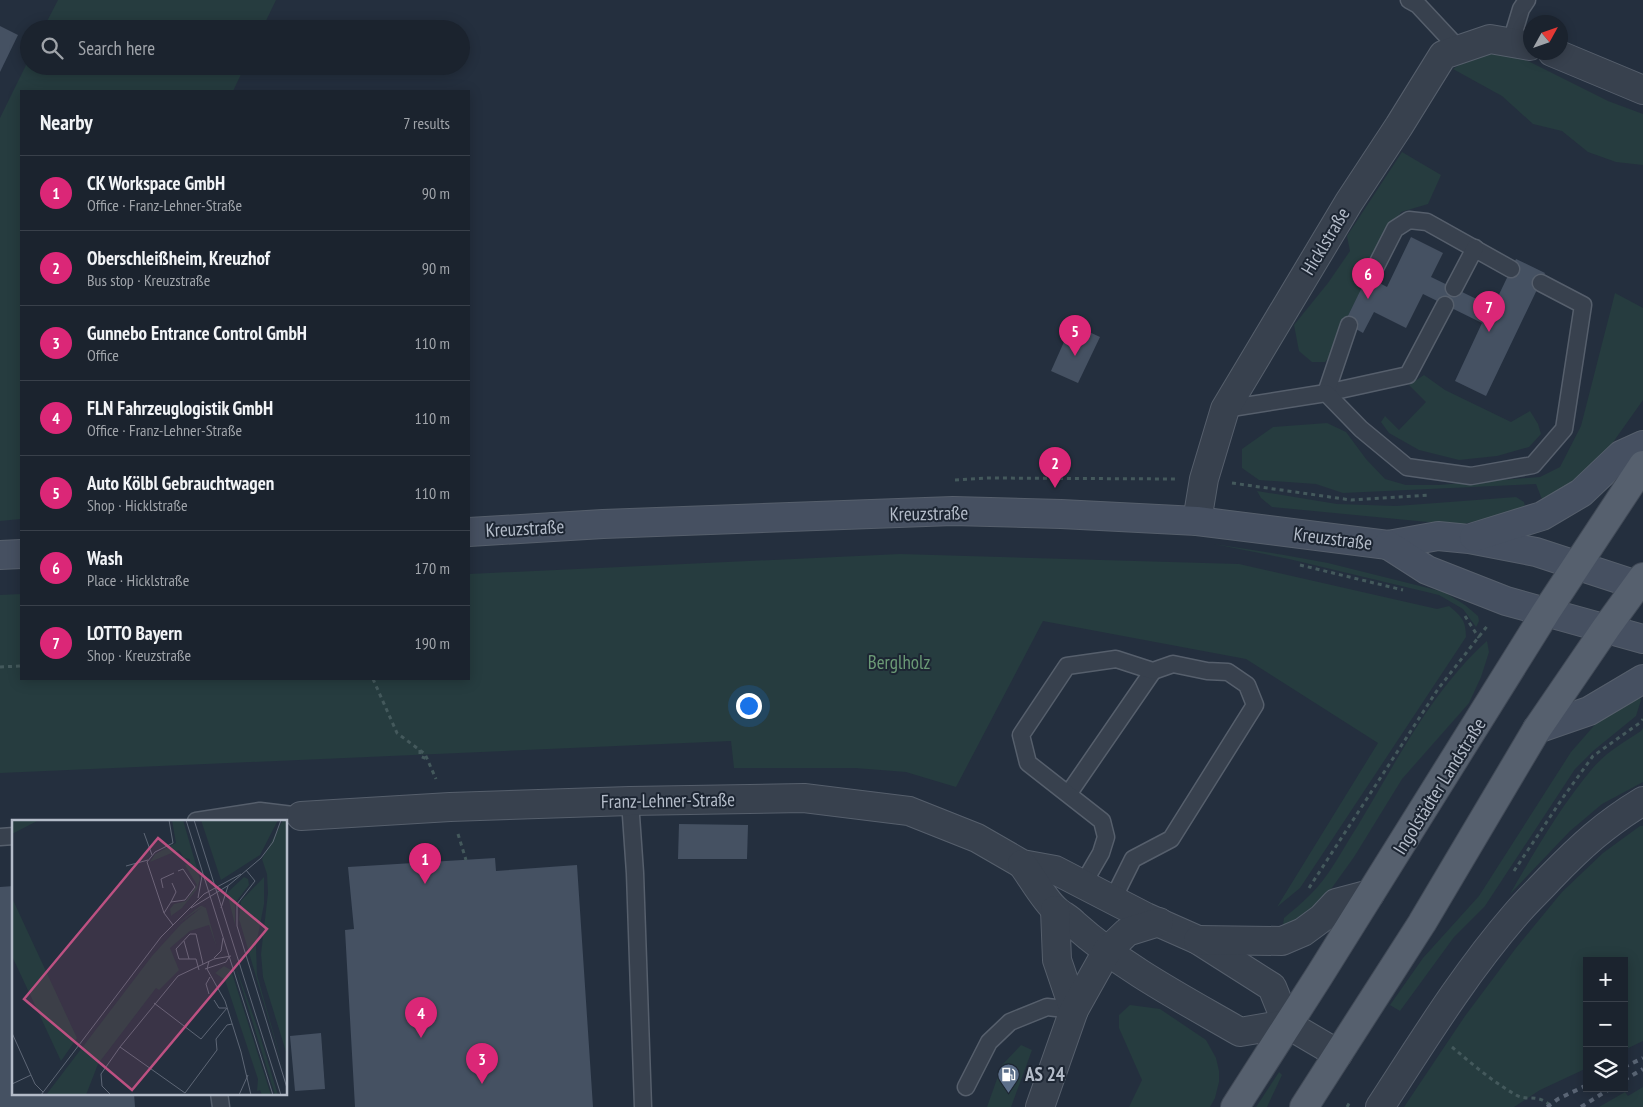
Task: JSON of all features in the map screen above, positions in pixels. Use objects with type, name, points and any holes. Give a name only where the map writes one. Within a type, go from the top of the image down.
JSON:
[{"type":"main road","name":"Kreuzstraße","points":[[1469,539],[1542,516],[1581,493],[1621,455],[1643,445]]},
{"type":"main road","name":"Ingolstädter Landstraße","points":[[1235,1107],[1546,612],[1643,465]]},
{"type":"main road","name":"Kreuzstraße","points":[[470,532],[603,524],[954,511],[1197,521],[1388,545],[1438,536],[1469,539],[1536,552],[1641,583]]},
{"type":"main road","name":"Kreuzstraße","points":[[1388,545],[1427,570],[1506,600],[1643,639]]},
{"type":"main road","points":[[0,556],[20,554]]},
{"type":"main road","points":[[1304,1107],[1422,923],[1537,729],[1606,628],[1641,583]]},
{"type":"main road","points":[[1537,729],[1589,710],[1643,678]]},
{"type":"street","name":"Hicklstraße","points":[[1197,521],[1204,479],[1224,409],[1348,202],[1400,126],[1443,55],[1490,38],[1521,44]]},
{"type":"street","points":[[1568,59],[1643,90]]},
{"type":"street","name":"Franz-Lehner-Straße","points":[[301,816],[450,806],[804,798],[909,811],[977,838],[1022,864],[1054,870],[1198,940],[1272,987],[1287,1024],[1240,1032],[1107,951],[1084,934],[1073,922],[1055,910],[1022,864]]},
{"type":"street","points":[[1380,1107],[1461,985],[1516,914],[1585,842],[1616,817],[1643,801]]},
{"type":"street","points":[[1074,1010],[1057,960],[1055,910],[1083,884]]},
{"type":"street","points":[[1198,940],[1282,940],[1303,932],[1322,918],[1336,903],[1370,894]]},
{"type":"street","points":[[1040,1107],[1074,1010],[1107,951],[1128,932],[1159,922]]},
{"type":"street","points":[[1287,1024],[1338,1054]]},
{"type":"lane","points":[[1410,0],[1418,5],[1459,49]]},
{"type":"lane","points":[[1521,44],[1521,9],[1527,0]]},
{"type":"lane","points":[[1370,278],[1395,229],[1408,220],[1428,222],[1511,269]]},
{"type":"lane","points":[[1454,288],[1475,248]]},
{"type":"lane","points":[[1326,393],[1361,429],[1407,467],[1471,476],[1533,465],[1564,429],[1583,306],[1541,283]]},
{"type":"lane","points":[[1224,409],[1326,393],[1408,375],[1444,305]]},
{"type":"lane","points":[[1326,393],[1349,325]]},
{"type":"lane","points":[[1083,884],[1101,852],[1106,837],[1102,820],[1028,763],[1021,735],[1067,666],[1116,659],[1153,671]]},
{"type":"lane","points":[[1069,793],[1153,671],[1173,664],[1207,671],[1228,672],[1247,685],[1255,705],[1171,839],[1133,860],[1113,900]]},
{"type":"lane","points":[[630,801],[635,873],[642,1107]]},
{"type":"lane","points":[[192,820],[260,811],[301,816]]},
{"type":"lane","points":[[966,1088],[990,1042],[1010,1022],[1047,1007],[1074,1010]]},
{"type":"lane","points":[[219,1094],[221,1107]]},
{"type":"path","points":[[1204,479],[1351,500],[1440,495]]},
{"type":"path","points":[[1299,565],[1410,592]]},
{"type":"path","points":[[1306,891],[1438,689],[1506,600]]},
{"type":"path","points":[[1464,614],[1478,638]]},
{"type":"path","points":[[0,667],[20,666]]},
{"type":"path","points":[[372,680],[397,733],[420,750],[450,806]]},
{"type":"path","points":[[1431,1028],[1475,1066],[1517,1096],[1545,1100],[1552,1107]]},
{"type":"green space","points":[[58,0],[276,0],[266,20],[48,20]]},
{"type":"green space","points":[[1496,49],[1528,61],[1608,101],[1643,114],[1643,165],[1616,162],[1588,152],[1562,131],[1533,124],[1502,96],[1453,69],[1473,56]]},
{"type":"green space","points":[[21,75],[241,75],[233,90],[20,90],[20,519],[0,521],[0,118]]},
{"type":"green space","points":[[1402,152],[1441,175],[1428,204],[1401,212],[1343,326],[1335,351],[1325,362],[1312,362],[1299,351],[1294,325],[1328,283],[1350,251],[1347,236]]},
{"type":"green space","points":[[1615,293],[1643,308],[1643,400],[1604,455],[1581,477],[1543,502],[1536,484],[1343,493],[1316,484],[1259,480],[1242,468],[1242,449],[1273,427],[1327,423],[1346,432],[1366,459],[1385,479],[1406,485],[1438,485],[1540,477],[1560,467],[1581,426]]},
{"type":"green space","points":[[1424,375],[1445,390],[1511,422],[1530,411],[1538,424],[1541,434],[1529,447],[1497,456],[1459,460],[1419,450],[1389,433],[1381,422],[1385,416],[1399,430],[1426,402],[1409,385]]},
{"type":"green space","points":[[1257,491],[1337,504],[1396,506],[1516,497],[1524,502],[1526,510],[1459,525],[1272,507],[1261,498]]},
{"type":"green space","points":[[1214,544],[1328,563],[1444,592],[1465,605],[1478,616],[1479,621],[1476,627],[1463,609],[1439,595],[1289,559]]},
{"type":"green space","name":"Berglholz","points":[[900,554],[1239,564],[1437,609],[1449,606],[1462,619],[1466,637],[1300,888],[1277,907],[1378,743],[1246,659],[1043,621],[956,787],[906,772],[855,768],[734,768],[731,741],[0,773],[0,595],[20,594],[20,680],[470,680],[470,574]]},
{"type":"green space","points":[[1487,641],[1489,652],[1481,677],[1469,703],[1402,779],[1354,857],[1321,903],[1286,927],[1283,925],[1284,918],[1316,889],[1329,872],[1400,753],[1432,705],[1467,660]]},
{"type":"green space","points":[[1638,692],[1641,700],[1636,716],[1593,751],[1575,769],[1485,906],[1454,937],[1400,1011],[1390,1005],[1423,958],[1479,896],[1571,752],[1599,720]]},
{"type":"green space","points":[[1643,728],[1643,782],[1602,804],[1570,831],[1510,894],[1548,830],[1592,769],[1615,748]]},
{"type":"green space","points":[[1640,826],[1643,826],[1643,1041],[1628,1048],[1628,957],[1583,957],[1583,1070],[1540,1090],[1514,1107],[1404,1107],[1465,1016],[1516,948],[1562,892],[1603,853]]},
{"type":"green space","points":[[1130,1005],[1160,1009],[1206,1040],[1216,1058],[1219,1071],[1219,1082],[1215,1098],[1210,1107],[1129,1107],[1142,1080],[1119,1028],[1119,1015]]},
{"type":"green space","points":[[1021,1045],[1032,1050],[1011,1107],[987,1107],[1002,1065]]},
{"type":"green space","points":[[1279,1072],[1282,1075],[1267,1107],[1256,1107]]},
{"type":"green space","points":[[1643,1087],[1643,1107],[1599,1107],[1625,1092],[1628,1096]]},
{"type":"building","points":[[0,26],[18,35],[0,72]]},
{"type":"building","points":[[1411,237],[1443,253],[1431,277],[1493,307],[1516,259],[1545,273],[1486,396],[1455,381],[1482,323],[1423,294],[1406,328],[1374,312],[1363,333],[1349,325],[1343,326],[1366,279],[1370,278],[1387,287]]},
{"type":"building","points":[[1072,324],[1100,337],[1078,383],[1051,371]]},
{"type":"building","points":[[679,824],[748,825],[747,859],[678,859]]},
{"type":"building","points":[[495,858],[496,871],[577,865],[593,1107],[355,1107],[345,930],[354,929],[348,867]]},
{"type":"building","points":[[12,886],[12,1094],[134,1094],[135,1107],[0,1107],[0,887]]},
{"type":"building","points":[[321,1033],[325,1089],[295,1091],[290,1036]]},
{"type":"railway","points":[[1628,1065],[1643,1058]]},
{"type":"railway","points":[[1628,1078],[1643,1069]]},
{"type":"railway","points":[[1547,1107],[1558,1099],[1583,1087]]},
{"type":"railway","points":[[1581,1107],[1605,1092]]},
{"type":"place","name":"Wash","points":[[1368,299]]},
{"type":"place","name":"LOTTO Bayern","points":[[1489,332]]},
{"type":"place","name":"Auto Kölbl Gebrauchtwagen","points":[[1075,356]]},
{"type":"place","name":"Oberschleißheim, Kreuzhof","points":[[1055,488]]},
{"type":"place","name":"CK Workspace GmbH","points":[[425,884]]},
{"type":"place","name":"FLN Fahrzeuglogistik GmbH","points":[[421,1038]]},
{"type":"place","name":"Gunnebo Entrance Control GmbH","points":[[482,1084]]},
{"type":"place","name":"AS 24","points":[[1009,1093]]}]
